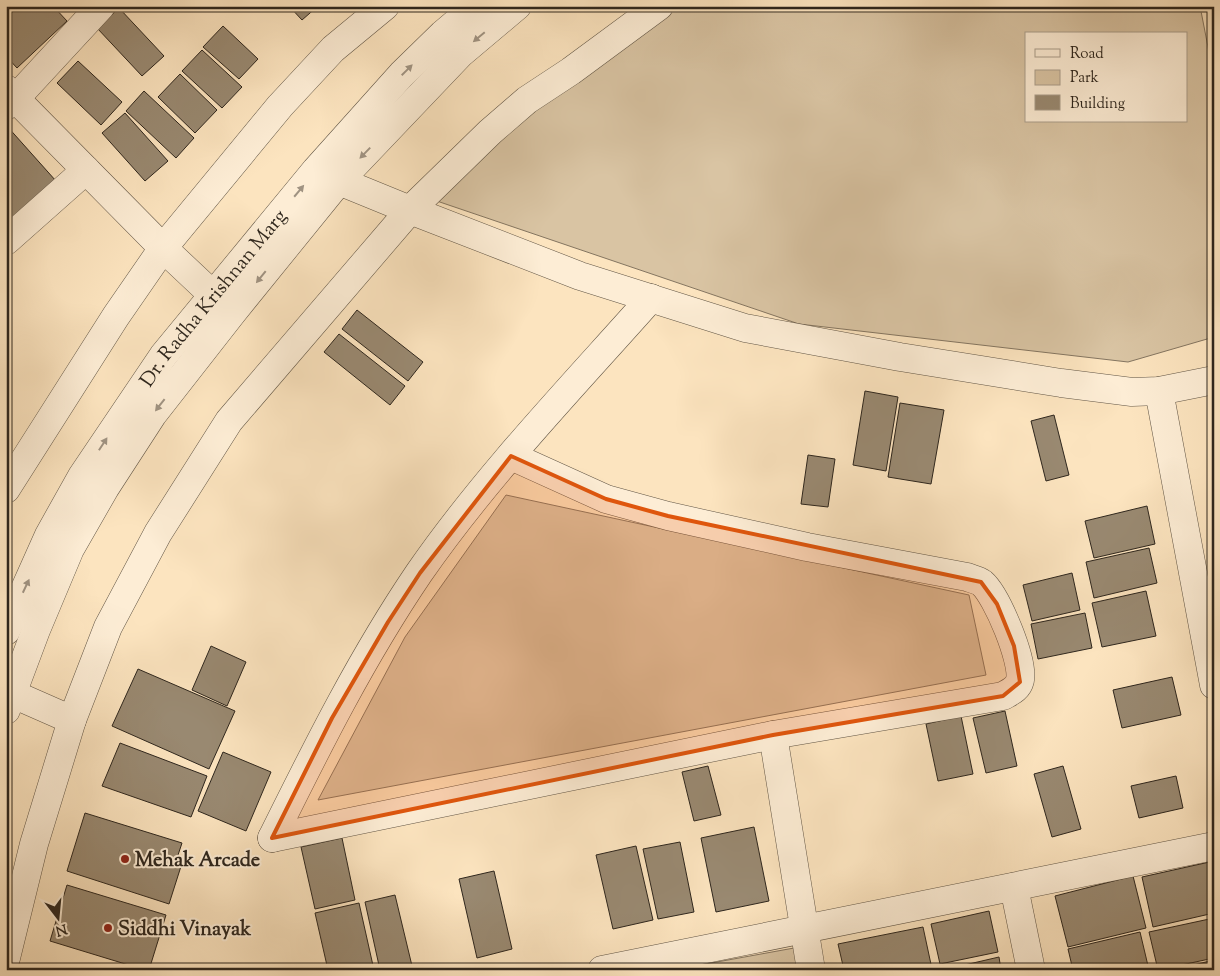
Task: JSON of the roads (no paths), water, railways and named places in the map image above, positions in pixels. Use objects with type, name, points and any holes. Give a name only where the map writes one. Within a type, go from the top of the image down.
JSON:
[{"type":"street","points":[[101,6],[9,98],[86,170],[163,248],[222,304]]},
{"type":"street","points":[[6,489],[116,316],[163,248],[280,106],[333,49],[385,6]]},
{"type":"street","name":"Dr. Radha Krishnan Marg","points":[[6,631],[49,535],[82,476],[163,356],[222,304],[316,170],[395,82],[443,34],[476,6]]},
{"type":"street","points":[[72,720],[8,698],[70,549],[100,496],[222,304],[460,54],[517,6]]},
{"type":"street","points":[[6,958],[34,844],[72,720],[108,627],[158,532],[229,421],[410,210],[490,132],[527,100],[571,71],[659,6]]},
{"type":"street","points":[[6,241],[86,170]]},
{"type":"street","points":[[338,181],[580,276],[745,328],[890,356],[1061,383],[1132,392],[1159,391],[1214,380]]},
{"type":"street","points":[[511,456],[606,499],[668,516],[807,547],[967,577],[981,582],[997,604],[1014,646],[1020,667],[1020,682],[1014,691],[1003,696],[773,734],[272,838],[332,718],[388,622],[425,565],[511,456],[651,298]]},
{"type":"street","points":[[1159,391],[1210,640],[1214,685]]},
{"type":"street","points":[[773,734],[811,970]]},
{"type":"street","points":[[602,970],[1214,846]]},
{"type":"street","points":[[1014,887],[1031,970]]},
{"type":"place","name":"Mehak Arcade","points":[[125,859]]},
{"type":"place","name":"Siddhi Vinayak","points":[[108,928]]}]
